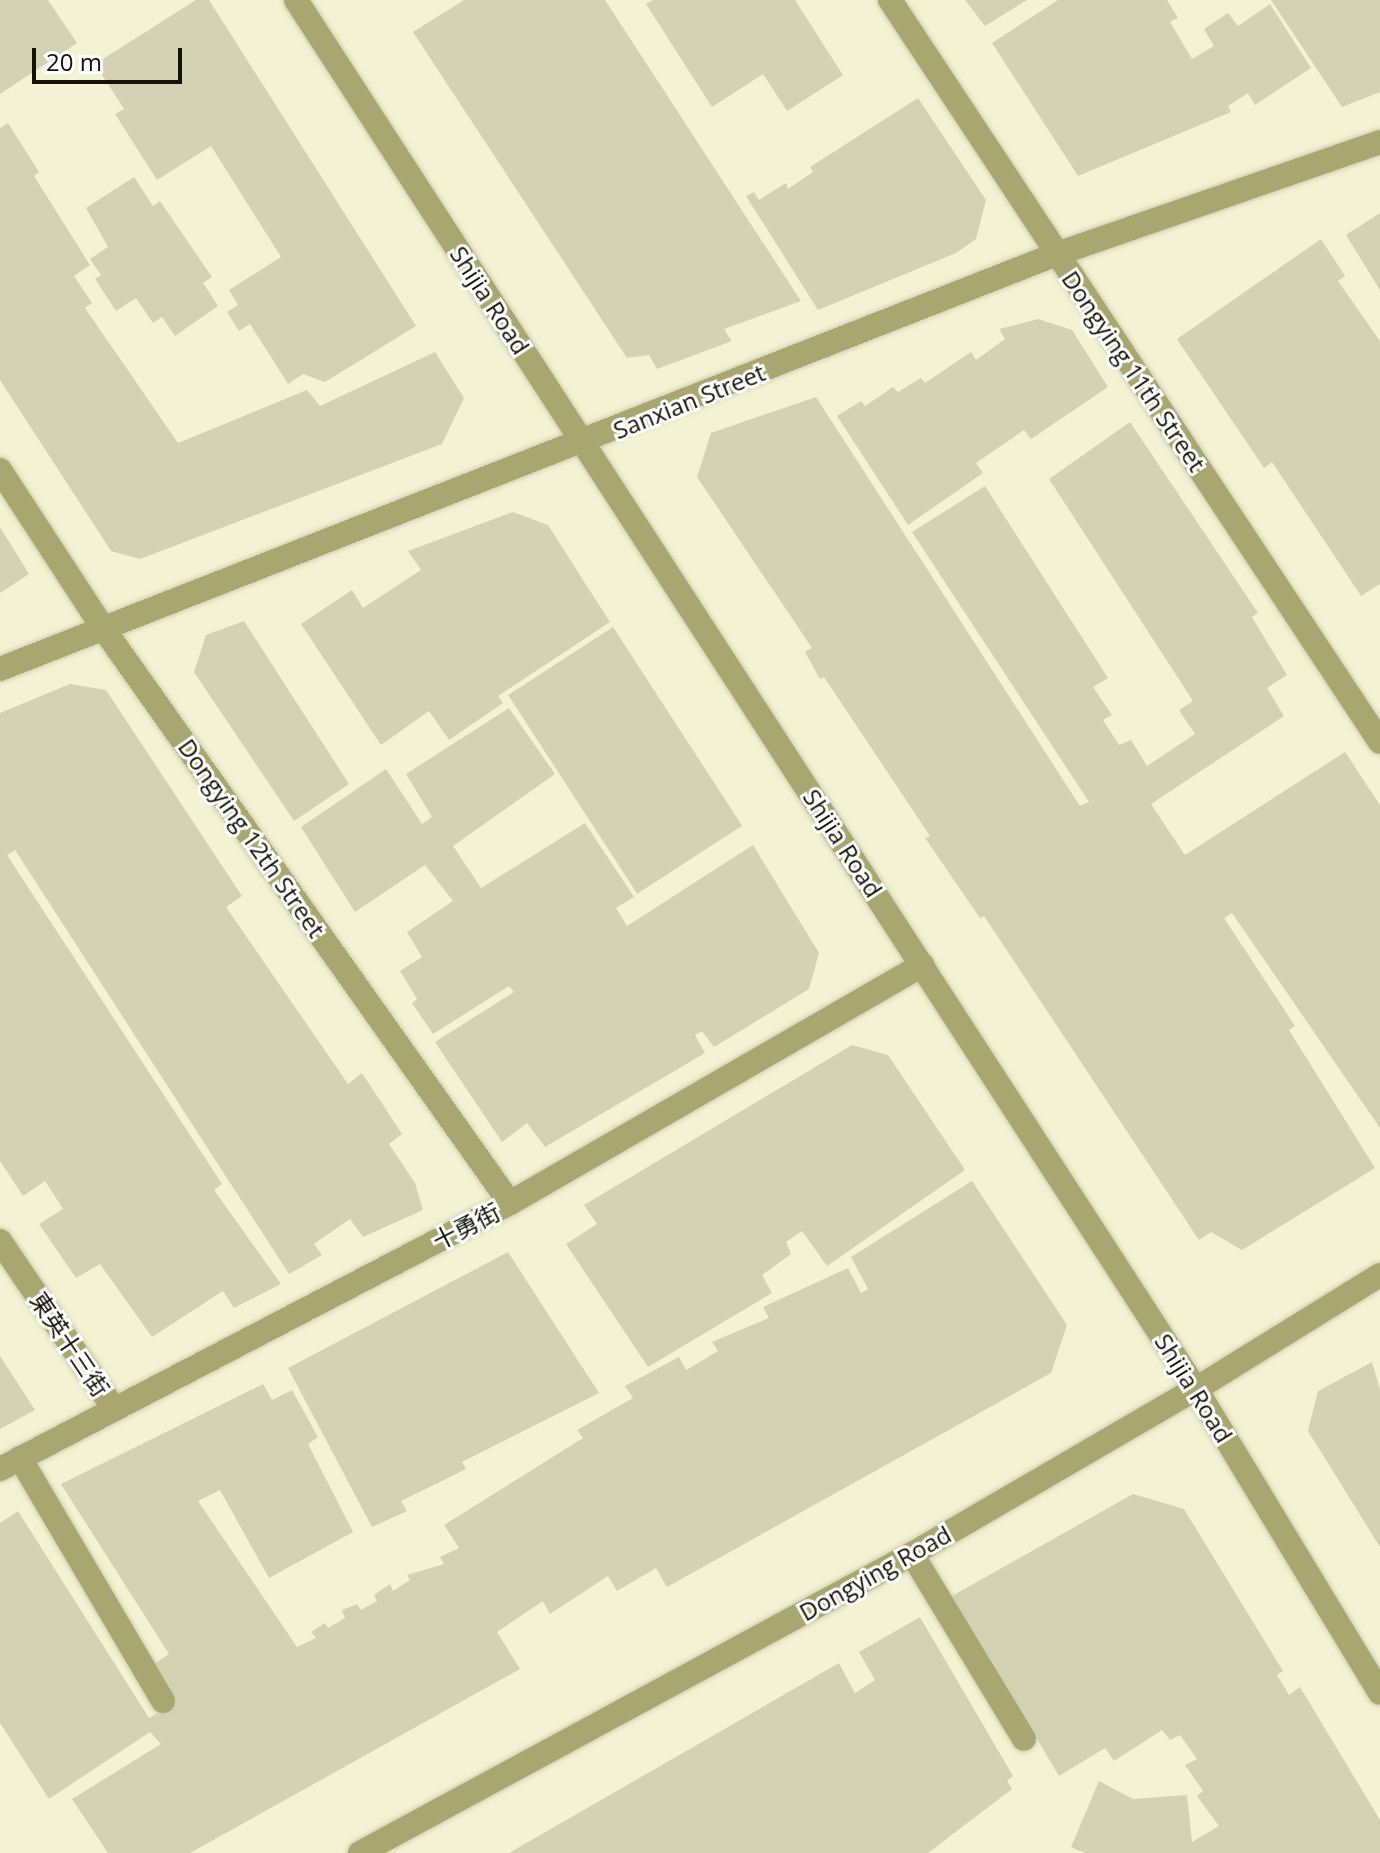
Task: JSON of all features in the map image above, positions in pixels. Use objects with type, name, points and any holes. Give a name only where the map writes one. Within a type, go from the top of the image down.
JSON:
[{"type":"street","name":"Shijia Road","points":[[296,0],[1196,1389],[1380,1693]]},
{"type":"street","name":"Dongying 11th Street","points":[[890,0],[1380,742]]},
{"type":"street","name":"Sanxian Street","points":[[0,669],[583,444],[1057,254],[1380,142]]},
{"type":"street","name":"Dongying 12th Street","points":[[0,470],[103,628],[510,1203]]},
{"type":"street","name":"十勇街","points":[[10,1464],[112,1406],[510,1203],[922,965]]},
{"type":"street","name":"東英十三街","points":[[0,1241],[112,1406]]},
{"type":"street","name":"Dongying Road","points":[[360,1853],[912,1554],[1196,1389],[1380,1275]]},
{"type":"street","points":[[10,1464],[163,1701]]},
{"type":"street","points":[[912,1554],[1024,1739]]},
{"type":"building","points":[[0,0],[48,0],[77,43],[0,94]]},
{"type":"building","points":[[196,0],[209,0],[416,326],[325,382],[303,374],[288,384],[250,324],[239,331],[227,312],[238,305],[229,290],[281,257],[211,146],[157,180],[115,114],[124,109],[95,64]]},
{"type":"building","points":[[464,0],[605,0],[801,301],[724,329],[732,341],[657,369],[649,355],[627,358],[413,32]]},
{"type":"building","points":[[653,0],[795,0],[843,75],[787,111],[763,74],[712,107],[646,4]]},
{"type":"building","points":[[965,0],[1027,0],[985,26]]},
{"type":"building","points":[[1058,0],[1167,0],[1178,18],[1170,22],[1192,59],[1214,46],[1204,29],[1228,13],[1238,26],[1270,4],[1311,68],[1255,105],[1248,93],[1228,106],[1231,112],[1078,176],[992,43]]},
{"type":"building","points":[[1271,0],[1380,0],[1380,92],[1342,107]]},
{"type":"building","points":[[918,98],[986,200],[976,239],[956,253],[818,310],[746,196],[754,192],[759,200],[786,183],[788,189],[813,172],[810,167]]},
{"type":"building","points":[[8,123],[39,172],[34,176],[90,265],[74,276],[92,303],[85,308],[178,443],[307,390],[320,406],[435,352],[464,398],[442,444],[140,559],[111,551],[0,380],[0,128]]},
{"type":"building","points":[[134,177],[153,206],[160,201],[212,277],[203,283],[218,306],[175,336],[162,317],[153,323],[136,298],[116,311],[95,279],[101,275],[90,259],[108,247],[86,208]]},
{"type":"building","points":[[1380,213],[1380,290],[1346,235]]},
{"type":"building","points":[[1321,239],[1345,276],[1338,281],[1380,341],[1380,584],[1361,596],[1272,462],[1264,468],[1177,339]]},
{"type":"building","points":[[1038,319],[1072,330],[1108,387],[1031,439],[1024,430],[976,463],[983,473],[908,525],[837,416],[861,401],[865,406],[893,387],[898,392],[921,378],[925,383],[971,352],[976,360],[1005,339],[999,329]]},
{"type":"building","points":[[816,397],[1080,806],[1089,802],[912,532],[985,486],[1108,678],[1093,687],[1112,715],[1103,720],[1119,745],[1131,740],[1147,766],[1195,734],[1179,710],[1193,701],[1049,479],[1130,422],[1258,613],[1252,617],[1287,675],[1267,688],[1284,716],[1151,804],[1185,855],[1345,752],[1380,805],[1380,1128],[1232,913],[1224,918],[1295,1026],[1289,1030],[1375,1168],[1242,1250],[1211,1232],[1199,1240],[984,916],[980,918],[925,838],[930,836],[824,677],[820,679],[805,652],[812,648],[697,477],[711,433]]},
{"type":"building","points":[[513,512],[548,525],[610,622],[498,696],[503,703],[449,740],[429,711],[381,745],[301,624],[352,590],[363,608],[421,570],[408,551]]},
{"type":"building","points":[[0,527],[29,574],[0,593]]},
{"type":"building","points":[[244,621],[349,784],[294,821],[194,672],[206,635]]},
{"type":"building","points":[[613,627],[742,826],[637,894],[508,695]]},
{"type":"building","points":[[70,684],[106,690],[242,896],[226,907],[348,1084],[362,1073],[402,1134],[389,1144],[415,1183],[423,1210],[363,1237],[350,1219],[314,1244],[322,1255],[289,1274],[15,850],[7,855],[222,1184],[214,1190],[281,1284],[234,1308],[223,1291],[152,1337],[100,1264],[76,1278],[39,1224],[63,1209],[45,1181],[23,1196],[0,1161],[0,713]]},
{"type":"building","points":[[509,708],[555,774],[453,846],[481,888],[585,823],[634,897],[616,908],[627,926],[753,845],[819,953],[809,989],[714,1047],[702,1031],[695,1035],[705,1053],[545,1147],[527,1123],[502,1142],[435,1042],[514,992],[509,986],[433,1034],[412,1003],[417,999],[400,971],[422,957],[407,932],[453,901],[425,865],[355,912],[301,827],[386,769],[422,824],[432,817],[406,774]]},
{"type":"building","points":[[852,1045],[888,1055],[965,1170],[827,1266],[802,1231],[786,1242],[791,1254],[762,1275],[772,1293],[648,1367],[566,1244],[597,1224],[584,1205]]},
{"type":"building","points":[[972,1181],[1067,1325],[1051,1373],[667,1587],[656,1568],[617,1591],[608,1576],[550,1614],[543,1601],[497,1632],[520,1669],[190,1853],[108,1853],[72,1799],[161,1744],[150,1732],[49,1799],[0,1723],[0,1523],[18,1511],[149,1718],[177,1702],[153,1665],[169,1654],[61,1484],[263,1384],[272,1400],[292,1390],[318,1437],[308,1444],[353,1532],[269,1578],[220,1490],[198,1501],[297,1647],[316,1638],[311,1632],[325,1623],[328,1628],[345,1618],[342,1610],[357,1604],[361,1610],[377,1601],[374,1595],[390,1584],[393,1591],[410,1580],[407,1575],[444,1564],[440,1557],[459,1548],[444,1525],[583,1438],[577,1430],[633,1398],[625,1386],[679,1357],[686,1370],[718,1351],[712,1342],[769,1318],[763,1307],[848,1268],[861,1293],[868,1289],[851,1257]]},
{"type":"building","points":[[508,1252],[599,1393],[462,1462],[466,1469],[401,1501],[407,1511],[372,1527],[288,1368]]},
{"type":"building","points":[[0,1356],[35,1410],[0,1429]]},
{"type":"building","points":[[1372,1362],[1380,1390],[1380,1547],[1308,1431],[1318,1391]]},
{"type":"building","points":[[1133,1494],[1184,1509],[1283,1671],[1277,1675],[1289,1695],[1300,1687],[1380,1820],[1380,1853],[1085,1853],[1071,1847],[1099,1781],[1133,1799],[1187,1795],[1192,1842],[1219,1826],[1197,1796],[1203,1791],[1185,1765],[1197,1759],[1180,1735],[1170,1740],[1162,1730],[1114,1761],[1105,1748],[1059,1776],[952,1596]]},
{"type":"building","points":[[920,1617],[1013,1776],[1007,1781],[1012,1789],[928,1853],[509,1853],[839,1663],[855,1693],[875,1680],[859,1652]]}]
